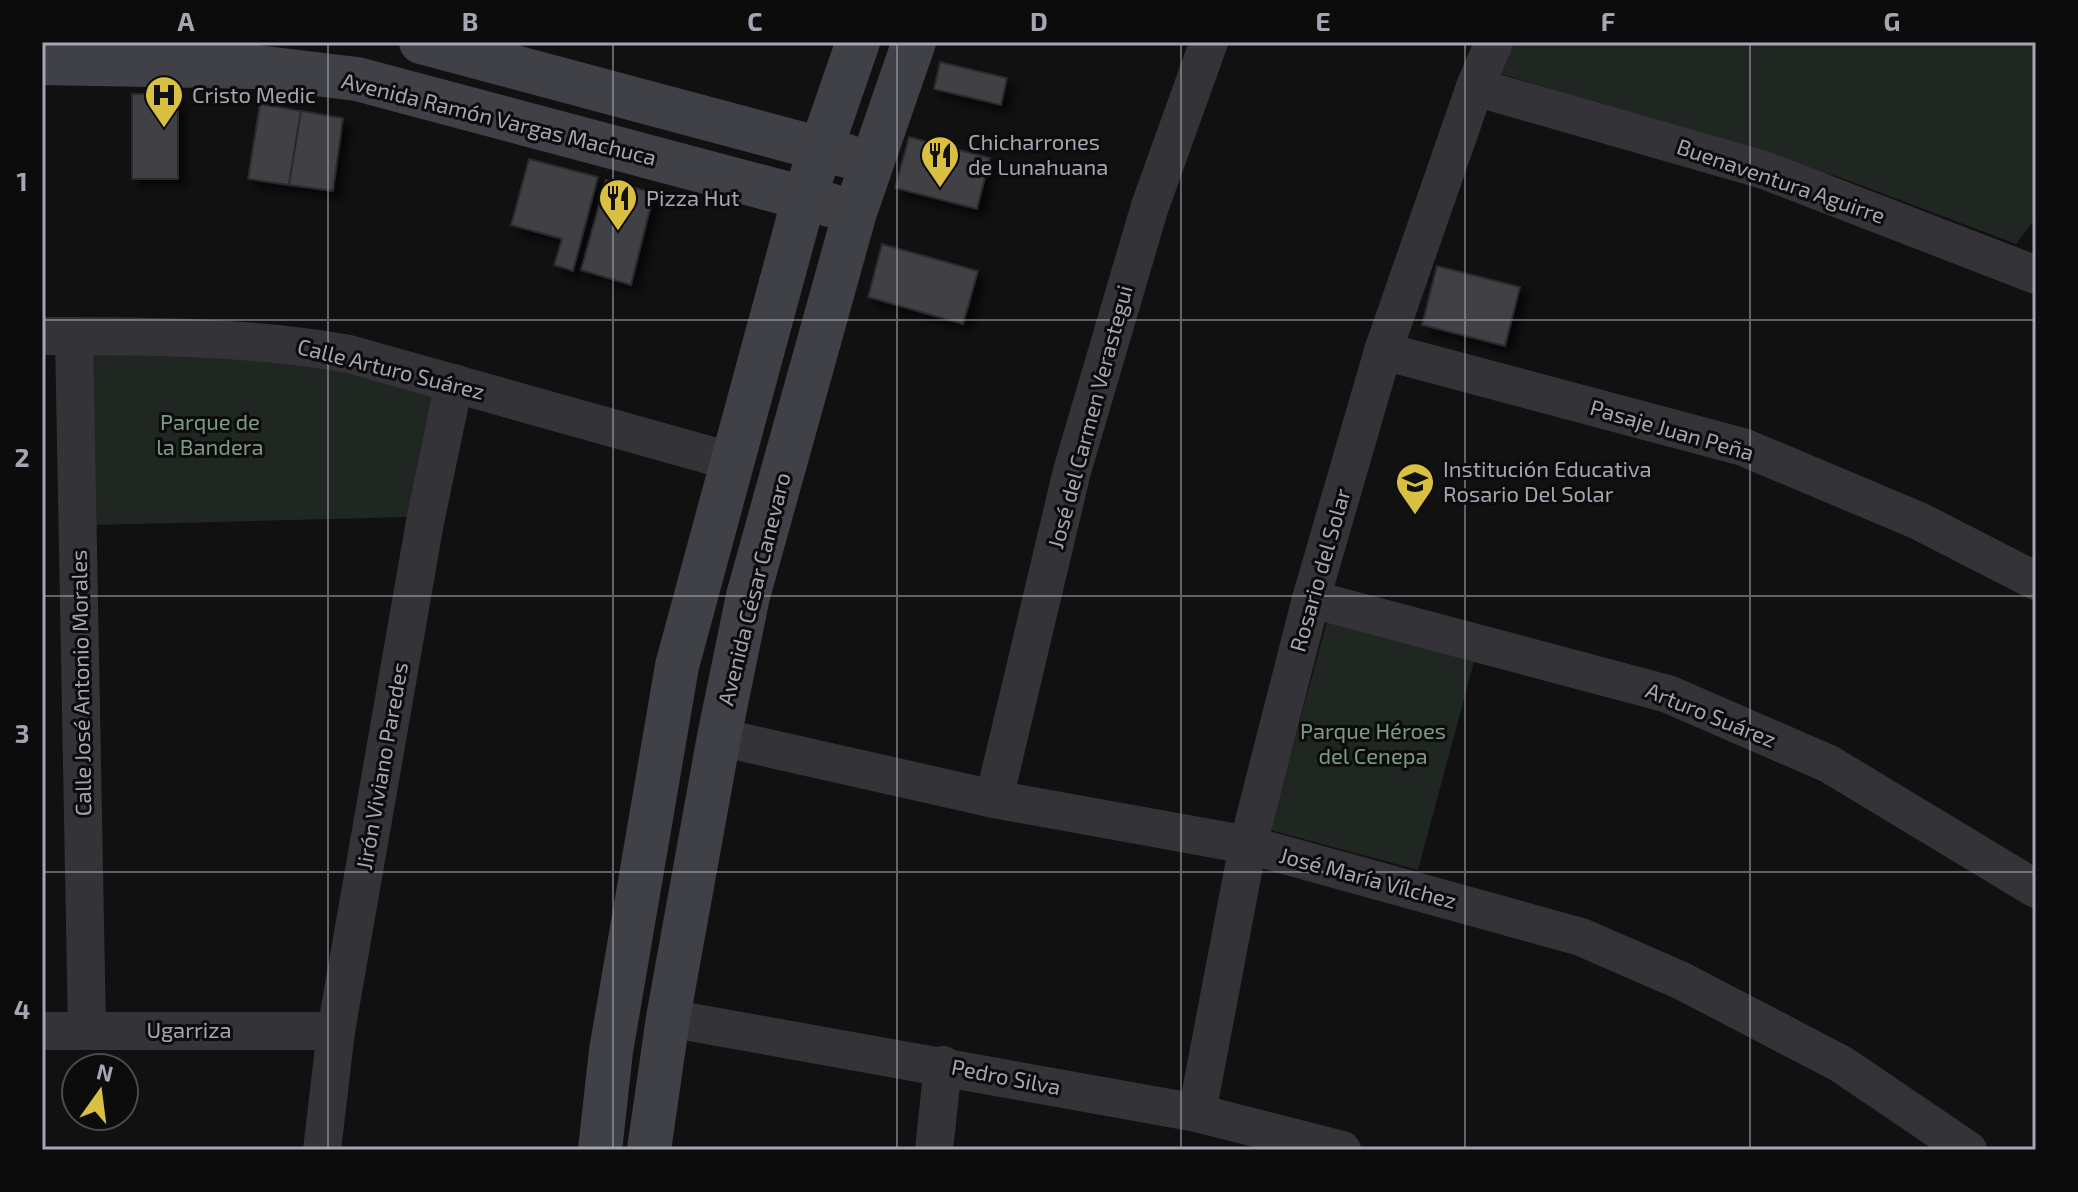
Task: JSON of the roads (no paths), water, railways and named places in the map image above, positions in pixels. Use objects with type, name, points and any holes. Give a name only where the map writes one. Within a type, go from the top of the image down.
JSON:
[{"type":"main road","points":[[421,42],[872,163]]},
{"type":"main road","points":[[600,1150],[611,1051],[677,666],[730,461],[804,198],[858,42]]},
{"type":"main road","name":"Avenida César Canevaro","points":[[649,1150],[668,1018],[748,596],[855,212],[914,42]]},
{"type":"main road","name":"Avenida Ramón Vargas Machuca","points":[[42,63],[257,67],[357,79],[855,212]]},
{"type":"street","name":"José del Carmen Verastegui","points":[[994,799],[1072,471],[1150,206],[1209,42]]},
{"type":"street","name":"Rosario del Solar","points":[[1197,1113],[1248,845],[1311,599],[1383,351],[1475,87],[1494,42]]},
{"type":"street","name":"Buenaventura Aguirre","points":[[1475,87],[1764,170],[2033,268]]},
{"type":"street","name":"Calle Arturo Suárez","points":[[58,336],[250,340],[297,344],[349,354],[730,461]]},
{"type":"street","name":"Calle José Antonio Morales","points":[[58,336],[87,1030]]},
{"type":"street","name":"Pasaje Juan Peña","points":[[1383,351],[1743,447],[1919,521],[2036,581]]},
{"type":"street","name":"Jirón Viviano Paredes","points":[[322,1150],[336,1031],[425,522],[454,383]]},
{"type":"street","name":"Arturo Suárez","points":[[1311,599],[1668,694],[1829,764],[2036,889]]},
{"type":"street","name":"José María Vílchez","points":[[719,737],[994,799],[1248,845],[1581,937],[1682,981],[1841,1064],[1968,1150]]},
{"type":"street","name":"Pedro Silva","points":[[668,1018],[1197,1113],[1342,1150]]},
{"type":"street","name":"Ugarriza","points":[[42,1031],[336,1031]]},
{"type":"street","points":[[934,1150],[943,1065]]},
{"type":"place","name":"Cristo Medic","points":[[164,129]]},
{"type":"place","name":"Chicharrones de Lunahuana","points":[[940,189]]},
{"type":"place","name":"Pizza Hut","points":[[618,232]]},
{"type":"place","name":"Institución Educativa Rosario Del Solar","points":[[1415,516]]},
{"type":"park label","name":"Parque de la Bandera","points":[[210,434]]},
{"type":"park label","name":"Parque Héroes del Cenepa","points":[[1373,744]]}]
